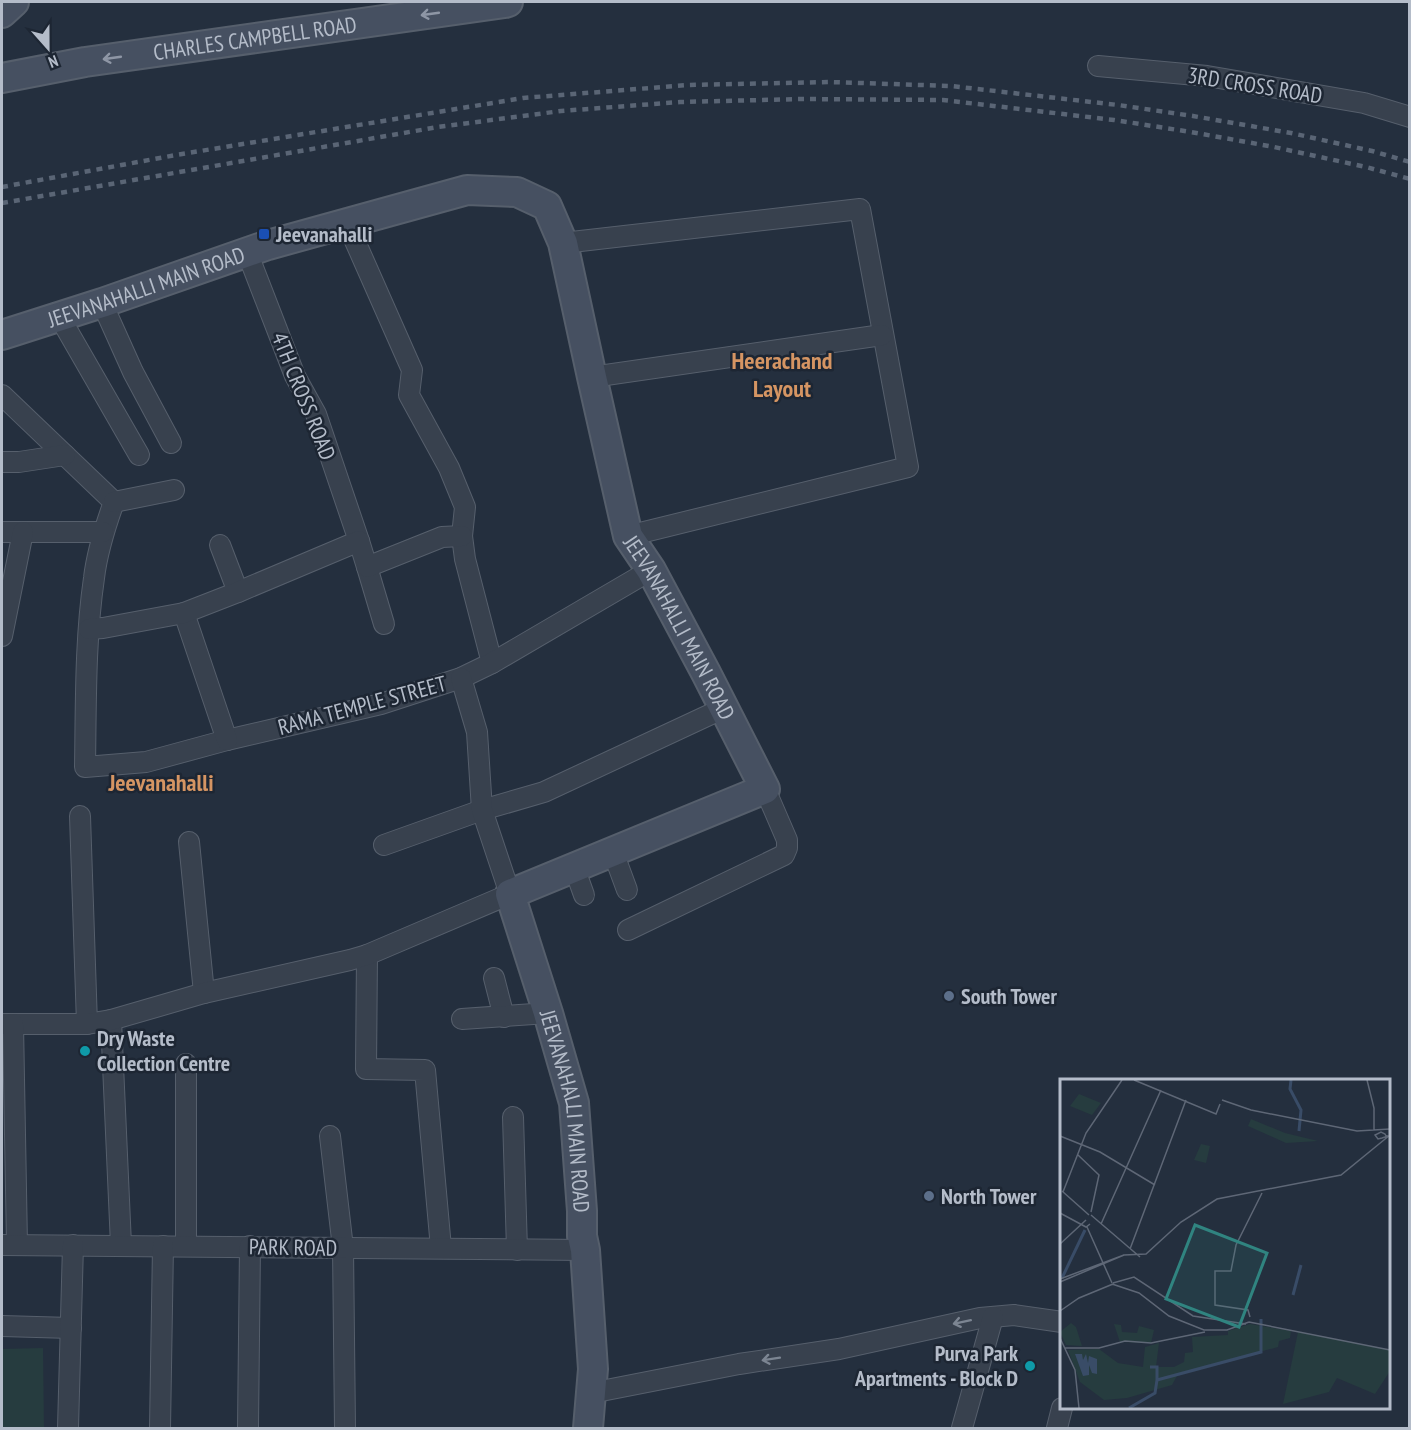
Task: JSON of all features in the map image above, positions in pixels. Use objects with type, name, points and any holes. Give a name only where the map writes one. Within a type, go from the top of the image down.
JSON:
[{"type":"street","points":[[2,13],[14,2]]},
{"type":"street","name":"CHARLES CAMPBELL ROAD","points":[[2,78],[85,62],[508,2]]},
{"type":"street","name":"3RD CROSS ROAD","points":[[1098,66],[1207,76],[1365,103],[1410,117]]},
{"type":"street","name":"JEEVANAHALLI MAIN ROAD","points":[[5,331],[102,303],[268,244],[467,190],[517,192],[547,207],[563,243],[628,536],[651,570],[765,789]]},
{"type":"street","points":[[563,243],[860,209],[908,467],[628,536]]},
{"type":"street","points":[[347,223],[412,370],[409,395],[449,468],[465,507],[462,536],[465,560],[492,663]]},
{"type":"street","name":"4TH CROSS ROAD","points":[[247,252],[295,376],[316,414],[368,567],[384,624]]},
{"type":"street","points":[[102,303],[133,372],[171,444]]},
{"type":"street","points":[[59,316],[139,455]]},
{"type":"street","points":[[592,377],[882,335]]},
{"type":"street","points":[[2,395],[114,502]]},
{"type":"street","points":[[2,462],[19,462],[65,455]]},
{"type":"street","points":[[114,502],[174,490]]},
{"type":"street","points":[[114,502],[103,532],[94,577],[89,629],[184,613],[359,541]]},
{"type":"street","points":[[2,532],[103,532]]},
{"type":"street","points":[[2,636],[23,532]]},
{"type":"street","points":[[368,567],[442,537],[462,536]]},
{"type":"street","points":[[220,544],[238,592]]},
{"type":"street","name":"RAMA TEMPLE STREET","points":[[89,629],[85,767],[130,765],[381,704],[460,678],[492,663],[651,570]]},
{"type":"street","points":[[184,613],[227,740]]},
{"type":"street","points":[[460,678],[477,732],[483,810],[510,894]]},
{"type":"street","points":[[384,845],[483,810],[544,792],[724,708]]},
{"type":"street","points":[[9,1245],[4,1021],[87,1024],[111,1020],[204,993],[367,955],[573,867],[765,789],[787,840],[784,855],[628,930]]},
{"type":"street","points":[[80,816],[87,1024]]},
{"type":"street","points":[[189,842],[204,993]]},
{"type":"street","points":[[613,852],[627,890]]},
{"type":"street","points":[[573,867],[584,895]]},
{"type":"street","name":"JEEVANAHALLI MAIN ROAD","points":[[510,894],[574,1103],[593,1369],[588,1428]]},
{"type":"street","points":[[367,955],[366,1069],[425,1071],[441,1248]]},
{"type":"street","points":[[494,978],[504,1017]]},
{"type":"street","points":[[462,1019],[548,1013]]},
{"type":"street","points":[[111,1020],[121,1245]]},
{"type":"street","points":[[186,1064],[186,1246]]},
{"type":"street","points":[[513,1117],[517,1250]]},
{"type":"street","points":[[330,1136],[344,1248],[345,1428]]},
{"type":"street","name":"PARK ROAD","points":[[9,1245],[585,1250]]},
{"type":"street","points":[[69,1428],[73,1245]]},
{"type":"street","points":[[160,1428],[163,1246]]},
{"type":"street","points":[[248,1428],[250,1246]]},
{"type":"street","points":[[591,1393],[739,1364],[839,1349],[980,1318],[1014,1315],[1060,1323]]},
{"type":"street","points":[[962,1428],[993,1317]]},
{"type":"street","points":[[2,1326],[71,1328]]},
{"type":"street","points":[[1057,1428],[1062,1409]]},
{"type":"green space","points":[[43,1348],[44,1428],[2,1428],[2,1349]]},
{"type":"railway","points":[[2,187],[176,155],[523,98],[688,85],[830,82],[951,86],[1118,105],[1291,133],[1410,162]]},
{"type":"railway","points":[[2,203],[438,127],[561,111],[680,102],[803,99],[943,100],[1114,120],[1274,147],[1410,179]]},
{"type":"place","name":"Jeevanahalli","points":[[264,234]]},
{"type":"place","name":"South Tower","points":[[949,996]]},
{"type":"place","name":"Dry Waste Collection Centre","points":[[85,1051]]},
{"type":"place","name":"North Tower","points":[[929,1196]]},
{"type":"place","name":"Purva Park Apartments - Block D","points":[[1030,1366]]},
{"type":"district","name":"Heerachand Layout","points":[[782,375]]},
{"type":"district","name":"Jeevanahalli","points":[[161,783]]}]
